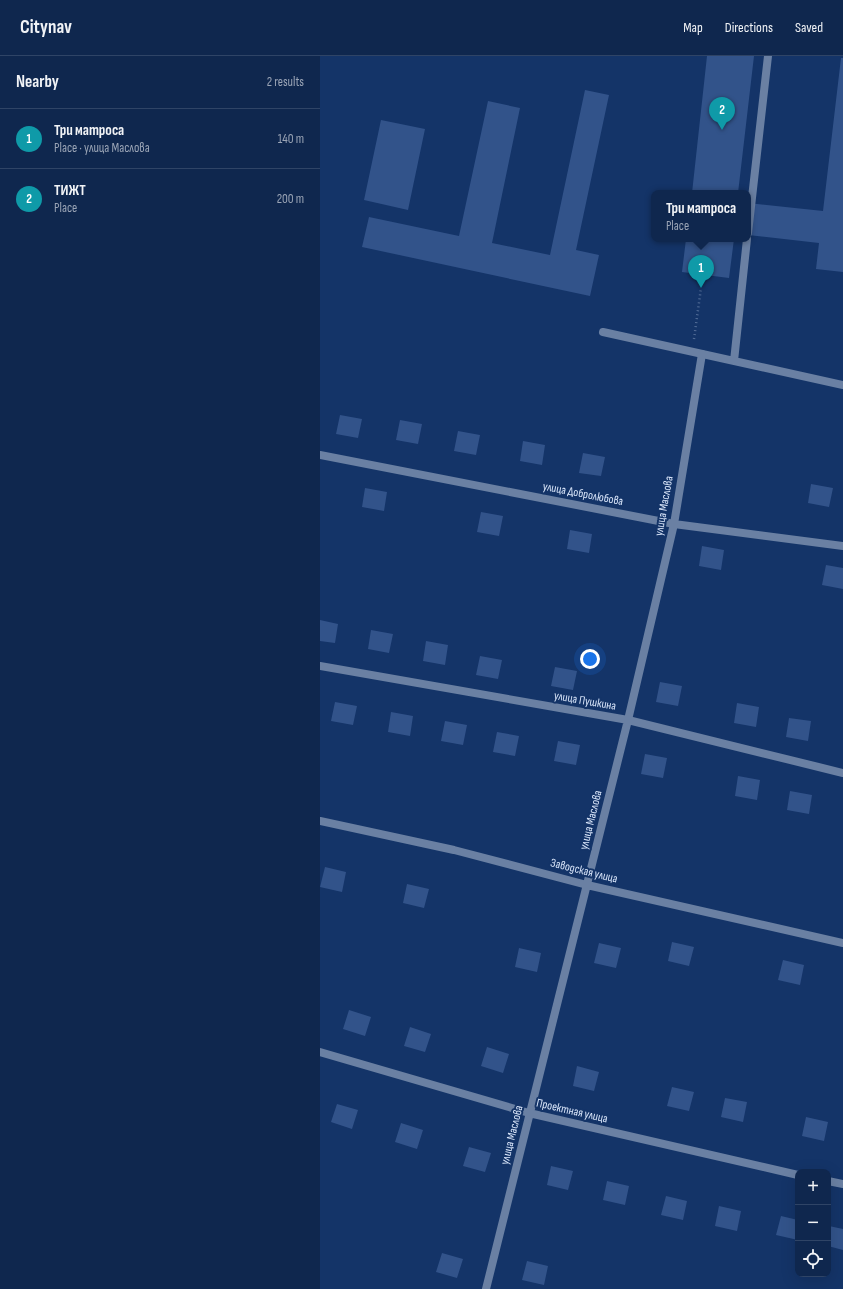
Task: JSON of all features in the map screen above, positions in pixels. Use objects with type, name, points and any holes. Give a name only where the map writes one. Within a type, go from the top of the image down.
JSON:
[{"type":"street","points":[[751,206],[768,56]]},
{"type":"street","points":[[734,361],[747,242]]},
{"type":"street","points":[[603,332],[843,385]]},
{"type":"street","name":"улица Маслова","points":[[486,1289],[628,720],[674,524],[702,354]]},
{"type":"street","name":"улица Добролюбова","points":[[320,455],[674,524],[843,546]]},
{"type":"street","name":"улица Пушкина","points":[[320,666],[628,720],[843,773]]},
{"type":"street","name":"Заводская улица","points":[[320,821],[454,850],[587,885],[843,943]]},
{"type":"street","name":"Проектная улица","points":[[320,1052],[529,1113],[795,1174]]},
{"type":"street","points":[[831,1182],[843,1184]]},
{"type":"path","points":[[692,352],[701,288]]},
{"type":"building","points":[[707,56],[754,56],[738,190],[692,190]]},
{"type":"building","points":[[841,58],[843,58],[843,272],[816,269],[819,243],[751,235],[751,203],[823,211]]},
{"type":"building","points":[[585,90],[609,95],[576,250],[599,255],[590,296],[362,247],[369,217],[459,236],[488,101],[520,108],[492,243],[550,255]]},
{"type":"building","points":[[381,120],[425,129],[408,210],[364,200]]},
{"type":"building","points":[[686,242],[734,242],[729,278],[682,272]]},
{"type":"building","points":[[340,415],[362,419],[358,438],[336,434]]},
{"type":"building","points":[[400,420],[422,424],[418,444],[396,440]]},
{"type":"building","points":[[458,431],[480,435],[476,455],[454,451]]},
{"type":"building","points":[[523,441],[545,445],[542,465],[520,461]]},
{"type":"building","points":[[583,453],[605,457],[601,476],[579,473]]},
{"type":"building","points":[[811,484],[833,488],[829,507],[808,503]]},
{"type":"building","points":[[365,488],[387,492],[384,511],[362,507]]},
{"type":"building","points":[[481,512],[503,516],[499,536],[477,532]]},
{"type":"building","points":[[570,530],[592,534],[589,553],[567,549]]},
{"type":"building","points":[[702,546],[724,550],[721,570],[699,566]]},
{"type":"building","points":[[826,565],[843,568],[843,589],[822,585]]},
{"type":"building","points":[[320,620],[338,624],[335,643],[320,641]]},
{"type":"building","points":[[371,630],[393,634],[389,653],[368,649]]},
{"type":"building","points":[[426,641],[448,645],[445,665],[423,661]]},
{"type":"building","points":[[480,656],[502,660],[498,679],[476,675]]},
{"type":"building","points":[[555,667],[577,671],[573,690],[551,686]]},
{"type":"building","points":[[660,682],[682,686],[678,706],[656,702]]},
{"type":"building","points":[[335,702],[357,706],[353,725],[331,721]]},
{"type":"building","points":[[737,703],[759,707],[756,727],[734,723]]},
{"type":"building","points":[[391,712],[413,716],[410,736],[388,732]]},
{"type":"building","points":[[789,718],[811,721],[808,741],[786,737]]},
{"type":"building","points":[[445,721],[467,725],[463,745],[441,741]]},
{"type":"building","points":[[497,732],[519,736],[515,756],[493,752]]},
{"type":"building","points":[[558,741],[580,745],[576,765],[554,761]]},
{"type":"building","points":[[645,754],[667,758],[663,778],[641,774]]},
{"type":"building","points":[[738,776],[760,780],[757,800],[735,796]]},
{"type":"building","points":[[790,791],[812,795],[809,814],[787,810]]},
{"type":"building","points":[[325,867],[346,872],[342,892],[320,887]]},
{"type":"building","points":[[407,884],[429,889],[424,908],[403,903]]},
{"type":"building","points":[[672,942],[694,947],[689,966],[668,961]]},
{"type":"building","points":[[599,943],[621,948],[616,968],[594,963]]},
{"type":"building","points":[[519,948],[541,953],[537,972],[515,967]]},
{"type":"building","points":[[783,960],[804,965],[800,985],[778,980]]},
{"type":"building","points":[[349,1010],[371,1017],[365,1036],[343,1029]]},
{"type":"building","points":[[410,1027],[431,1034],[425,1052],[404,1046]]},
{"type":"building","points":[[487,1047],[509,1054],[503,1073],[481,1066]]},
{"type":"building","points":[[577,1066],[599,1072],[594,1091],[573,1086]]},
{"type":"building","points":[[672,1087],[694,1092],[689,1111],[667,1106]]},
{"type":"building","points":[[725,1098],[747,1102],[743,1122],[721,1117]]},
{"type":"building","points":[[337,1104],[358,1110],[352,1129],[331,1122]]},
{"type":"building","points":[[806,1117],[828,1122],[824,1141],[802,1136]]},
{"type":"building","points":[[401,1123],[423,1130],[417,1149],[395,1142]]},
{"type":"building","points":[[469,1147],[491,1153],[485,1172],[463,1166]]},
{"type":"building","points":[[551,1166],[573,1171],[568,1190],[547,1185]]},
{"type":"building","points":[[607,1181],[629,1186],[625,1205],[603,1200]]},
{"type":"building","points":[[666,1196],[687,1201],[683,1220],[661,1215]]},
{"type":"building","points":[[719,1206],[741,1211],[737,1231],[715,1226]]},
{"type":"building","points":[[781,1216],[795,1219],[795,1239],[776,1235]]},
{"type":"building","points":[[831,1226],[843,1229],[843,1250],[831,1247]]},
{"type":"building","points":[[442,1253],[463,1259],[457,1278],[436,1272]]},
{"type":"building","points":[[527,1261],[548,1266],[544,1285],[522,1280]]},
{"type":"place","name":"ТИЖТ","points":[[722,130]]},
{"type":"place","name":"Три матроса","points":[[701,288]]}]
